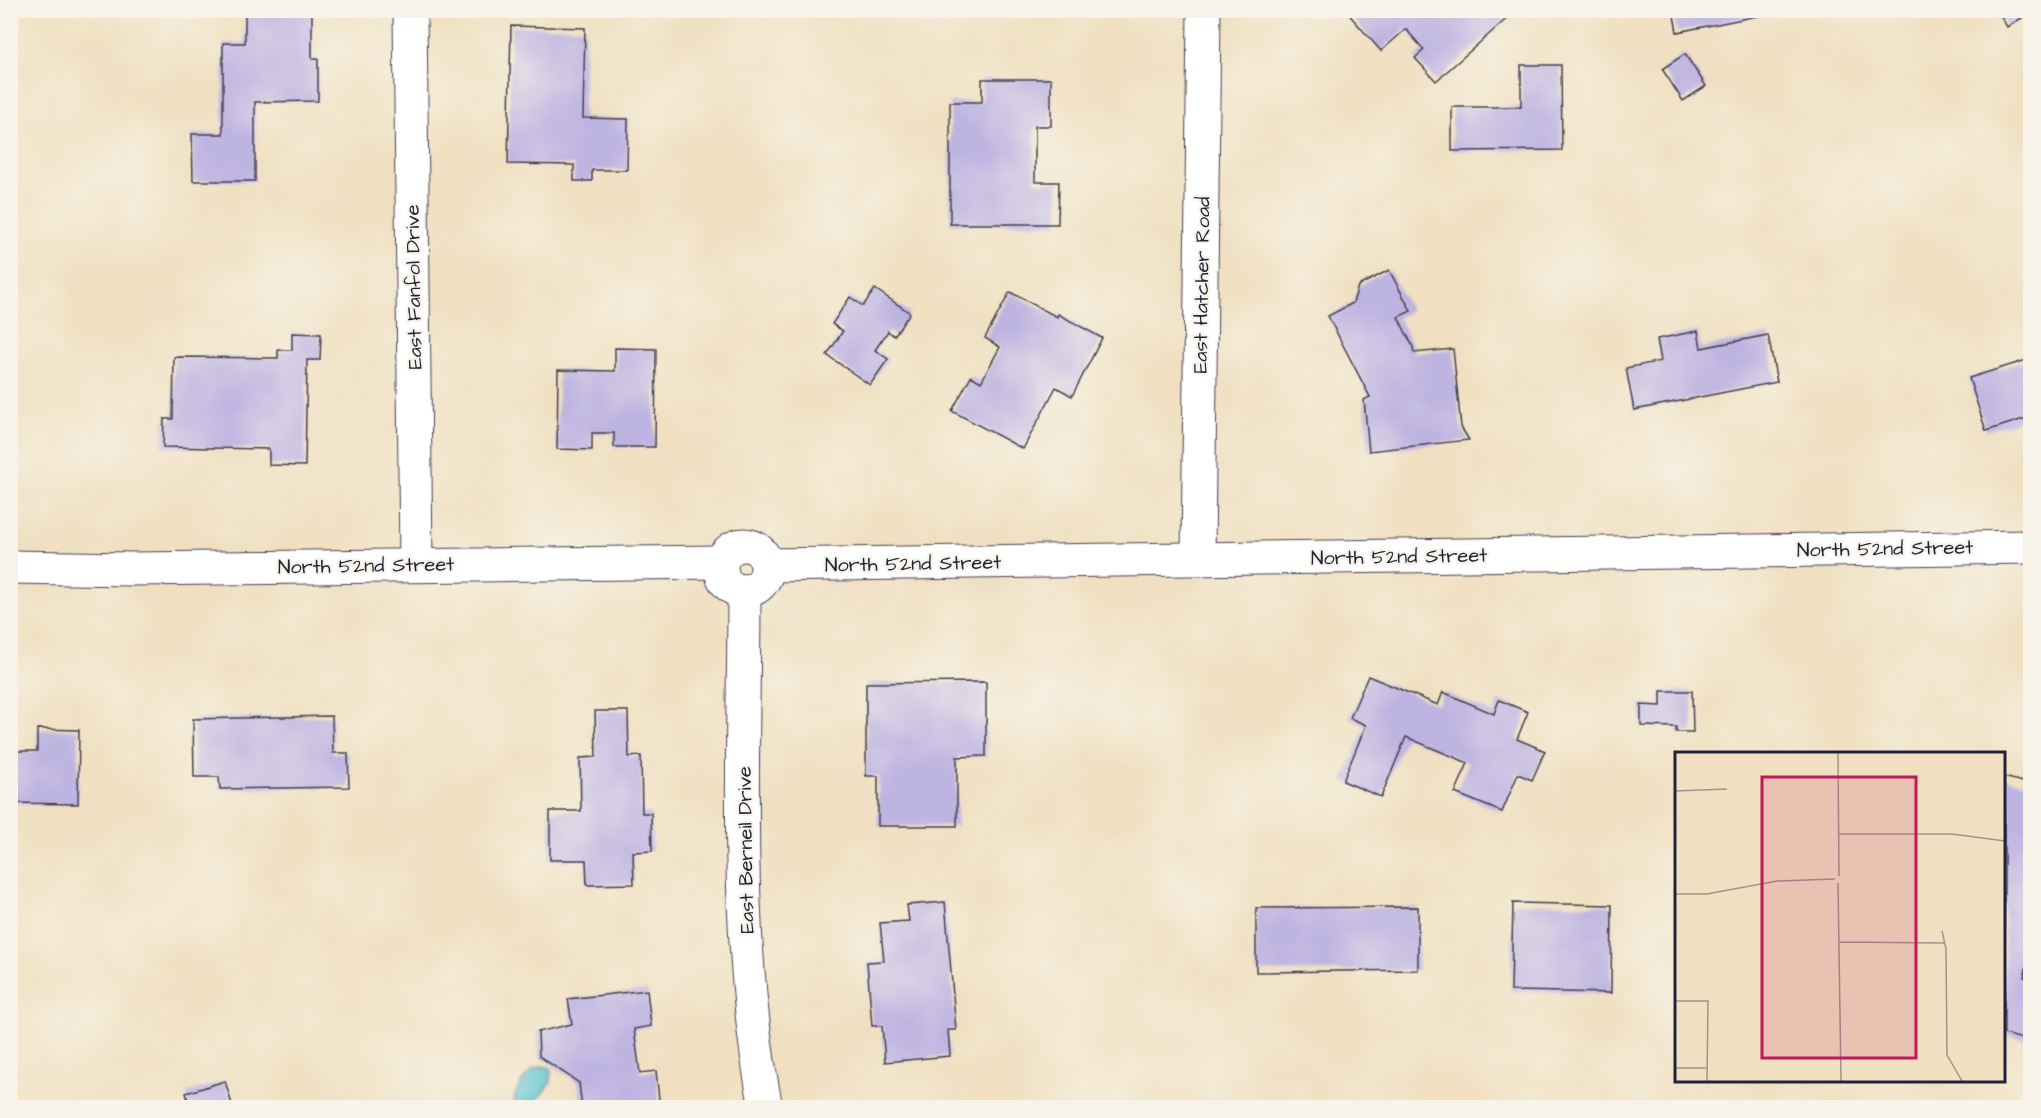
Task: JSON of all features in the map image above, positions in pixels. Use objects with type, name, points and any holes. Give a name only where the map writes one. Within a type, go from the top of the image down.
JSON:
[{"type":"street","name":"East Fanfol Drive","points":[[410,10],[416,564]]},
{"type":"street","name":"East Hatcher Road","points":[[1198,559],[1204,10]]},
{"type":"street","points":[[746,545],[754,546],[760,551],[767,565],[767,573],[759,586],[744,591],[726,581],[723,575],[722,562],[731,549],[746,545]]},
{"type":"street","name":"North 52nd Street","points":[[767,565],[2031,547]]},
{"type":"street","name":"North 52nd Street","points":[[10,567],[132,569],[722,562]]},
{"type":"street","name":"East Berneil Drive","points":[[744,591],[742,820],[746,931],[752,1009],[766,1107]]},
{"type":"water","points":[[542,1066],[551,1070],[551,1082],[532,1107],[515,1107],[516,1092],[522,1082],[529,1073]]},
{"type":"building","points":[[245,10],[312,10],[312,59],[318,59],[318,101],[255,102],[255,181],[193,181],[192,134],[223,134],[223,43],[245,43]]},
{"type":"building","points":[[1345,10],[1507,10],[1511,15],[1436,81],[1415,58],[1424,50],[1406,29],[1381,51]]},
{"type":"building","points":[[1673,10],[1778,10],[1778,12],[1677,32]]},
{"type":"building","points":[[1997,10],[2030,10],[2030,13],[2007,27]]},
{"type":"building","points":[[511,26],[585,28],[583,118],[628,119],[627,170],[592,170],[592,181],[574,181],[574,165],[508,164]]},
{"type":"building","points":[[1685,54],[1706,86],[1683,101],[1662,69]]},
{"type":"building","points":[[1521,65],[1561,65],[1562,150],[1452,151],[1452,107],[1521,107]]},
{"type":"building","points":[[982,79],[1051,79],[1051,126],[1035,126],[1035,182],[1059,182],[1058,224],[950,224],[950,102],[982,102]]},
{"type":"building","points":[[1389,270],[1411,311],[1398,317],[1414,353],[1453,349],[1461,427],[1469,440],[1369,451],[1364,400],[1370,397],[1328,316],[1353,303],[1358,286]]},
{"type":"building","points":[[875,289],[910,313],[894,336],[888,331],[875,350],[888,359],[870,385],[827,355],[843,331],[832,324],[850,297],[863,306]]},
{"type":"building","points":[[1010,292],[1102,338],[1072,396],[1056,387],[1023,449],[952,411],[971,376],[981,382],[1000,347],[985,338]]},
{"type":"building","points":[[1698,331],[1701,348],[1768,335],[1777,382],[1634,410],[1626,368],[1661,361],[1657,339]]},
{"type":"building","points":[[292,333],[321,334],[320,360],[307,360],[305,466],[269,465],[269,449],[163,447],[164,419],[173,419],[174,357],[278,358],[278,350],[292,350]]},
{"type":"building","points":[[615,348],[656,349],[655,447],[614,447],[614,433],[592,433],[592,450],[557,449],[558,370],[615,371]]},
{"type":"building","points":[[2030,359],[2030,417],[1986,431],[1969,378]]},
{"type":"building","points":[[1368,676],[1438,705],[1443,692],[1494,714],[1499,700],[1528,712],[1517,739],[1545,751],[1532,780],[1518,774],[1502,812],[1455,793],[1468,763],[1406,737],[1381,797],[1343,781],[1366,725],[1350,718]]},
{"type":"building","points":[[986,682],[986,756],[957,757],[957,826],[878,826],[878,776],[866,776],[866,683]]},
{"type":"building","points":[[1661,691],[1692,691],[1693,732],[1676,732],[1676,727],[1641,726],[1641,705],[1661,706]]},
{"type":"building","points":[[595,711],[628,711],[629,757],[641,756],[642,813],[651,813],[652,851],[633,852],[634,884],[587,885],[586,860],[550,860],[550,811],[581,811],[580,758],[596,757]]},
{"type":"building","points":[[332,716],[333,753],[348,753],[349,787],[220,789],[219,777],[194,777],[193,719]]},
{"type":"building","points":[[37,729],[79,730],[78,804],[10,803],[10,751],[37,751]]},
{"type":"building","points":[[2005,777],[2030,784],[2030,953],[2024,977],[2030,979],[2030,1041],[2005,1034]]},
{"type":"building","points":[[945,902],[956,1030],[948,1030],[950,1056],[885,1062],[882,1026],[872,1026],[867,962],[884,961],[880,923],[909,921],[907,905]]},
{"type":"building","points":[[1513,903],[1612,905],[1611,993],[1511,991]]},
{"type":"building","points":[[1418,907],[1418,970],[1256,972],[1256,908]]},
{"type":"building","points":[[647,990],[651,1026],[634,1029],[640,1073],[656,1071],[660,1108],[582,1108],[579,1083],[539,1056],[538,1032],[572,1024],[568,999]]},
{"type":"building","points":[[225,1081],[233,1108],[190,1108],[186,1093]]}]
